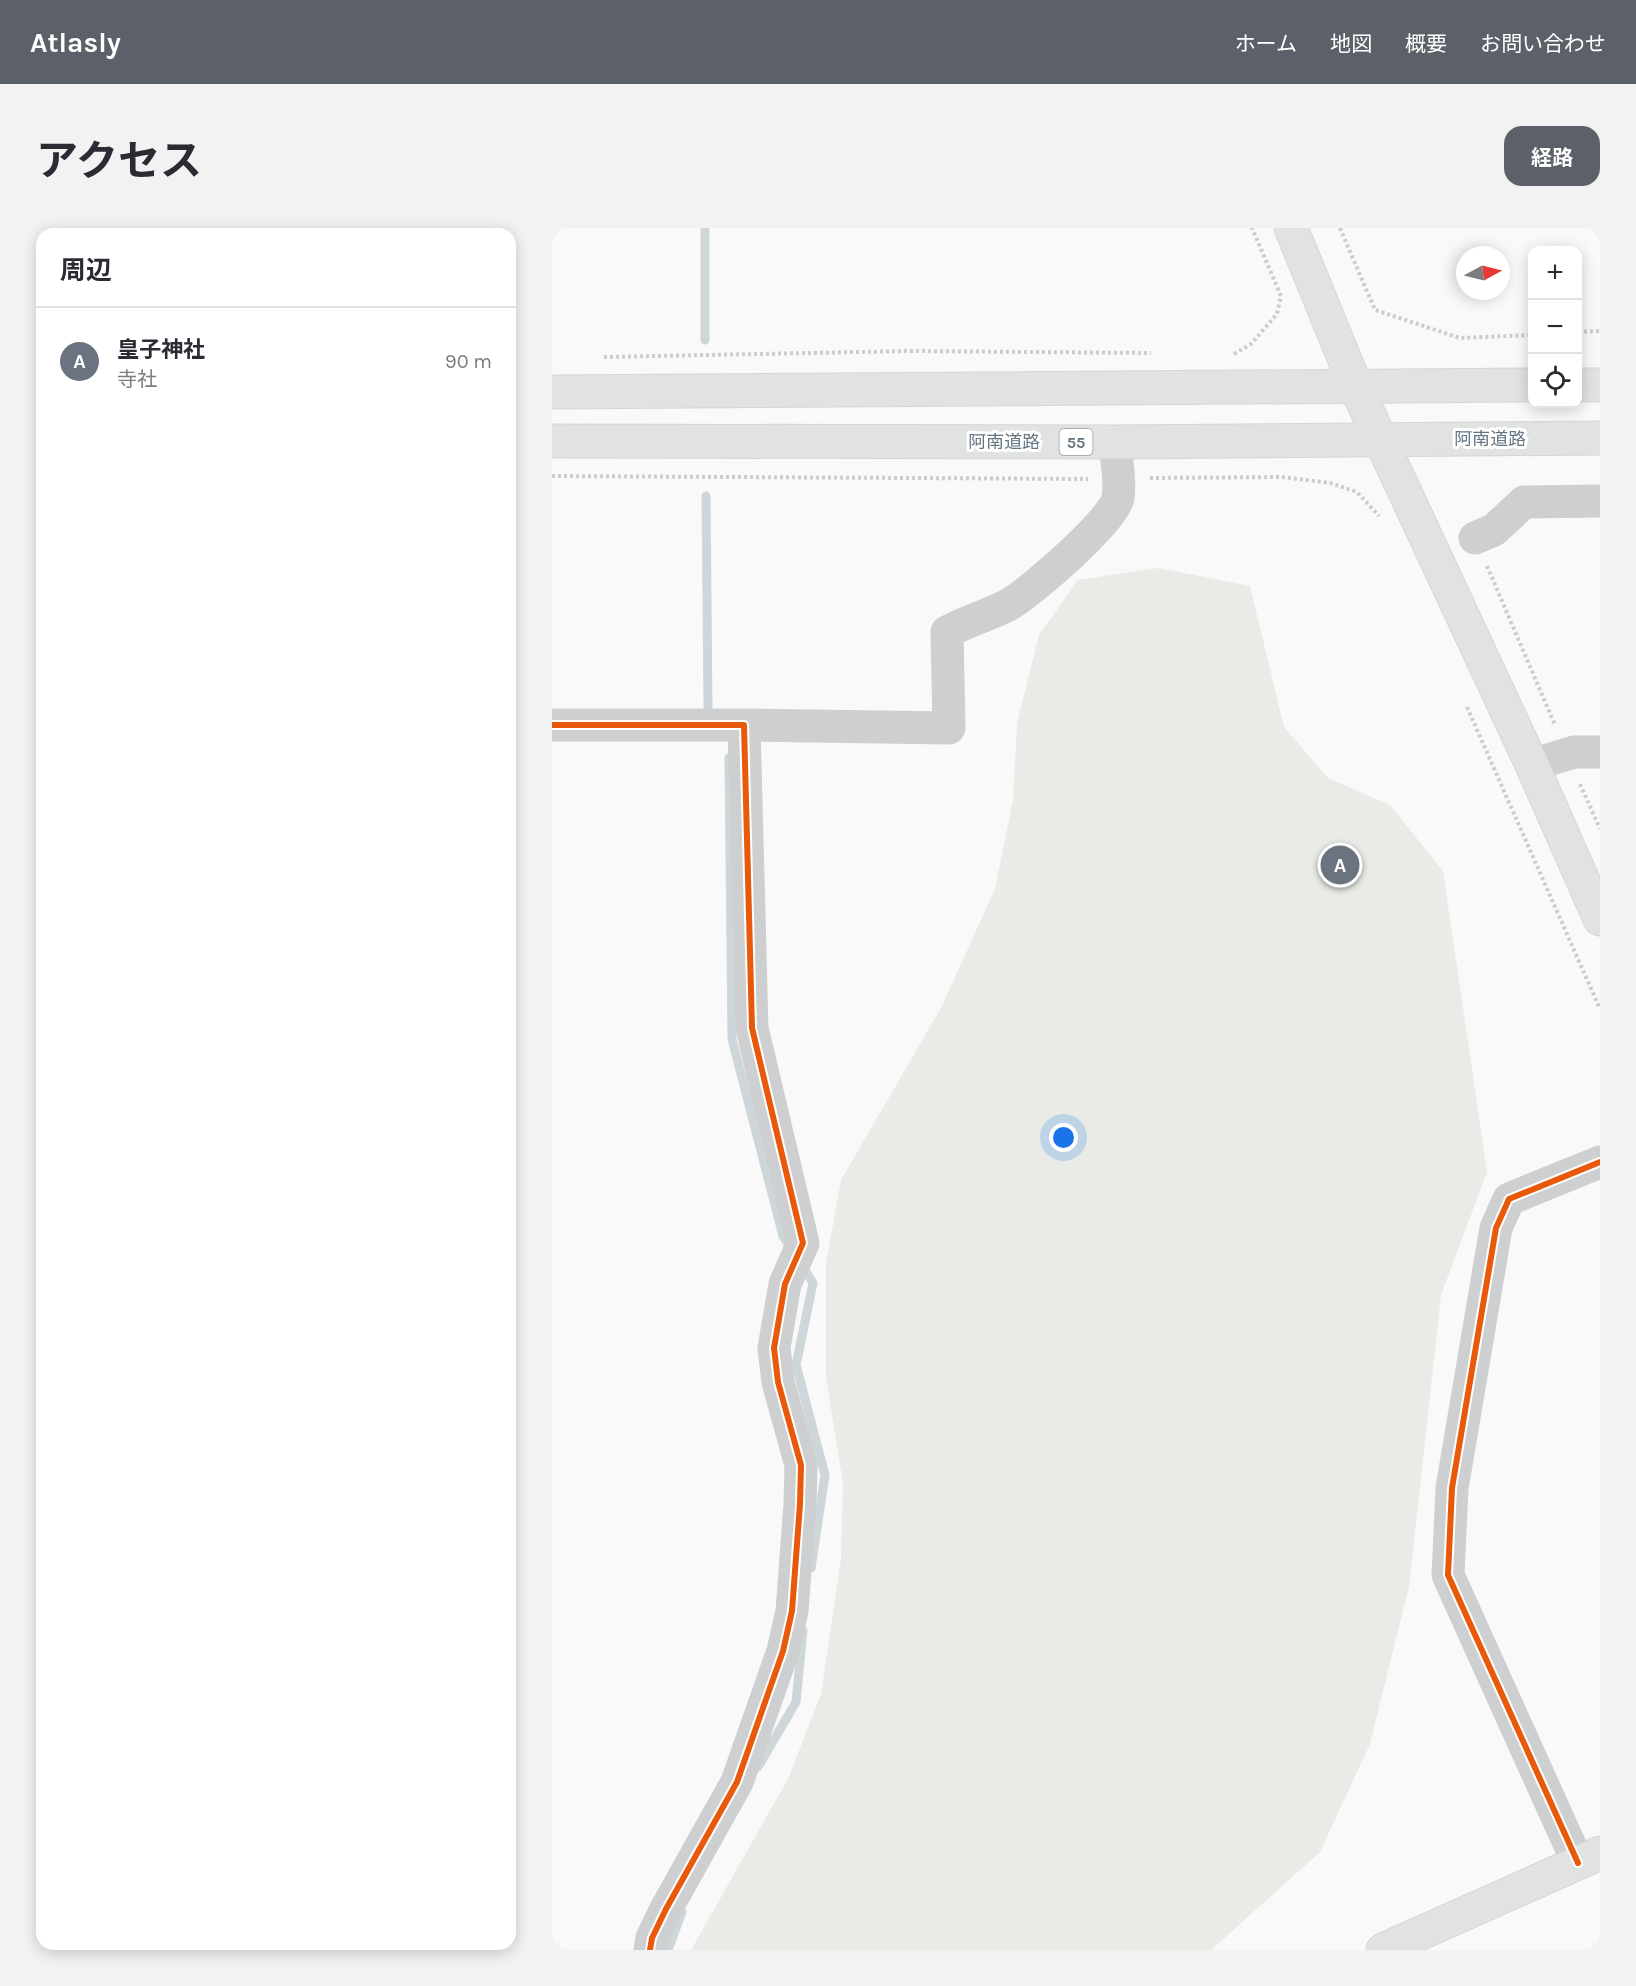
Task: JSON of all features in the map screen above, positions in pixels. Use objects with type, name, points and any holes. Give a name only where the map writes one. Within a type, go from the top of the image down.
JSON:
[{"type":"main road","points":[[1291,228],[1356,387],[1532,765],[1600,919]]},
{"type":"main road","points":[[552,392],[1528,385]]},
{"type":"main road","points":[[1582,385],[1600,385]]},
{"type":"main road","name":"阿南道路","points":[[552,441],[1115,442],[1600,438]]},
{"type":"main road","points":[[1383,1950],[1589,1858]]},
{"type":"street","points":[[552,725],[949,728],[947,632],[1010,604],[1069,558],[1101,524],[1118,499],[1115,442]]},
{"type":"street","points":[[1475,538],[1494,530],[1524,502],[1600,501]]},
{"type":"street","points":[[650,1950],[652,1938],[666,1909],[736,1782],[779,1662],[792,1611],[801,1465],[778,1382],[774,1348],[785,1284],[803,1243],[753,1028],[744,725]]},
{"type":"street","points":[[1532,765],[1574,752],[1600,752]]},
{"type":"street","points":[[1589,1858],[1448,1575],[1452,1488],[1496,1228],[1509,1199],[1600,1162]]},
{"type":"path","points":[[1223,354],[1234,354],[1251,344],[1277,314],[1281,296],[1252,228]]},
{"type":"path","points":[[1340,228],[1375,310],[1460,338],[1528,334]]},
{"type":"path","points":[[1582,333],[1600,332]]},
{"type":"path","points":[[600,357],[910,351],[1153,353]]},
{"type":"path","points":[[552,476],[1118,479],[1282,477],[1330,483],[1357,492],[1385,522]]},
{"type":"path","points":[[1475,538],[1600,829]]},
{"type":"path","points":[[1465,703],[1600,1009]]},
{"type":"shaded area","points":[[1158,568],[1250,586],[1284,727],[1328,778],[1390,805],[1443,871],[1487,1172],[1441,1295],[1409,1587],[1370,1744],[1320,1852],[1211,1950],[691,1950],[788,1779],[821,1694],[841,1559],[843,1484],[826,1377],[826,1263],[841,1180],[941,1008],[995,889],[1013,800],[1017,724],[1039,635],[1078,580]]},
{"type":"waterway","points":[[705,228],[705,340]]},
{"type":"waterway","points":[[706,496],[708,708]]},
{"type":"waterway","points":[[729,758],[732,1039],[783,1236],[791,1249]]},
{"type":"waterway","points":[[802,1265],[813,1283],[796,1365],[825,1475],[811,1568]]},
{"type":"waterway","points":[[758,1767],[796,1702],[803,1630]]},
{"type":"waterway","points":[[668,1950],[682,1912]]},
{"type":"cycle path","points":[[552,725],[744,725],[752,1028],[803,1243],[785,1284],[774,1348],[778,1382],[801,1465],[792,1611],[783,1651],[737,1782],[666,1909],[652,1938],[650,1950]]},
{"type":"cycle path","points":[[1578,1863],[1448,1575],[1452,1488],[1496,1228],[1509,1199],[1600,1162]]},
{"type":"place","name":"皇子神社","points":[[1340,865]]}]
